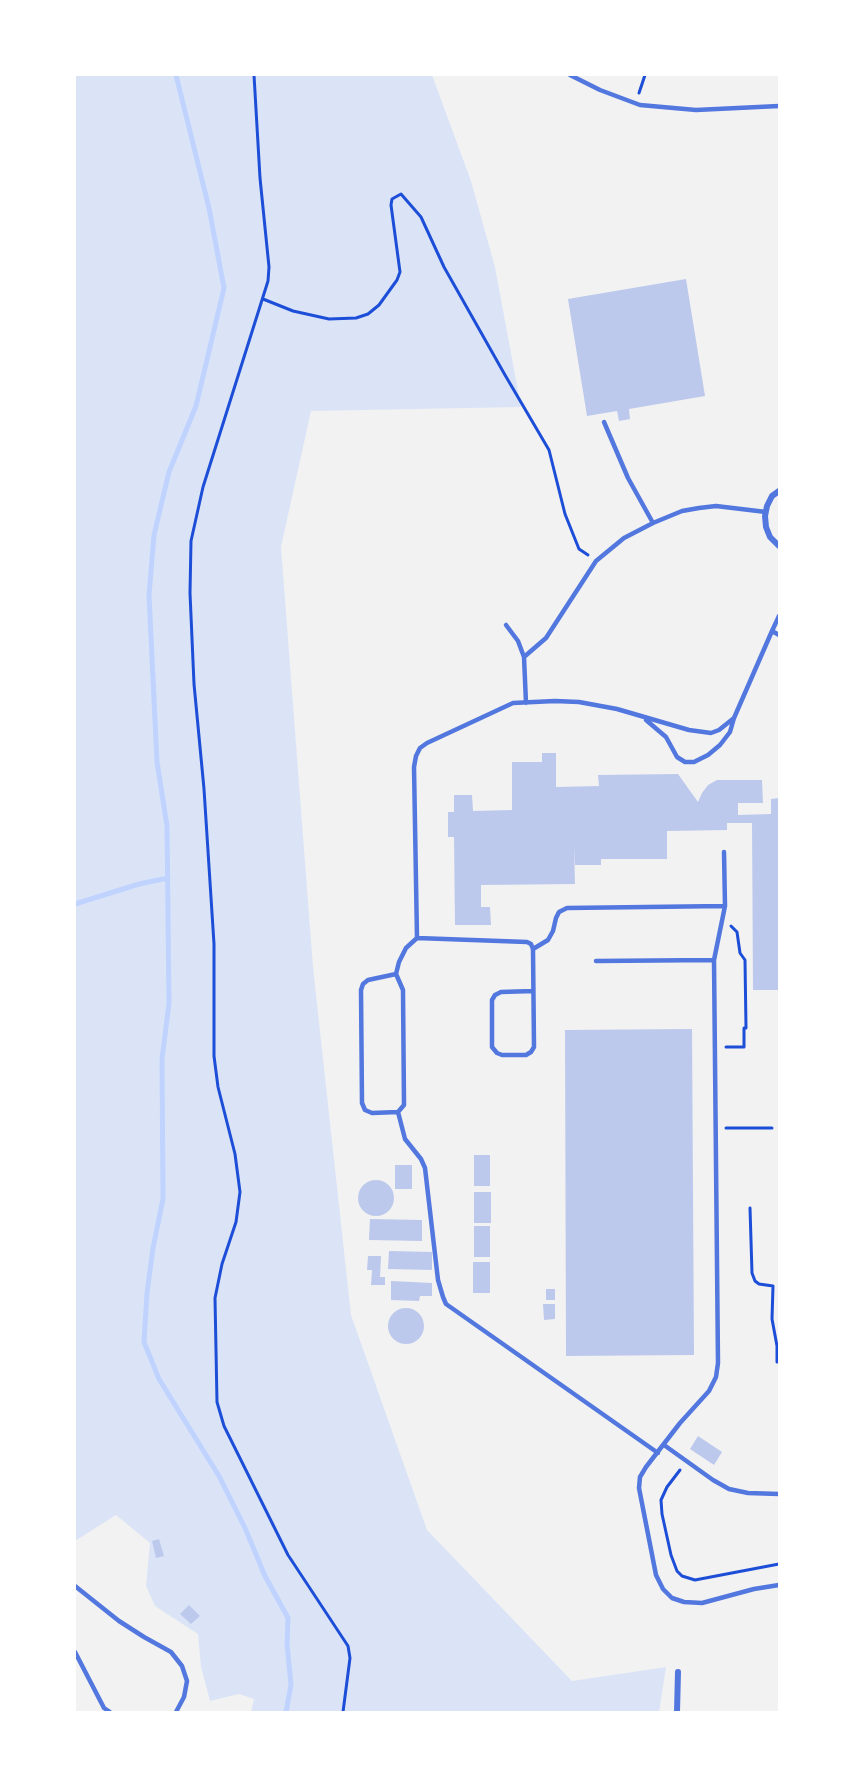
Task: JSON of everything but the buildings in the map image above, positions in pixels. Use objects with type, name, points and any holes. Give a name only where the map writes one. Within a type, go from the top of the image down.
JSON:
[{"type":"street","points":[[779,490],[772,496],[766,512],[766,527],[770,537],[779,546]]},
{"type":"street","points":[[677,1712],[678,1672]]},
{"type":"lane","points":[[570,75],[636,104],[696,110],[779,106]]},
{"type":"lane","points":[[604,422],[628,478],[653,523]]},
{"type":"lane","points":[[524,657],[546,638],[596,561],[624,538],[653,523],[682,512],[711,506],[766,512]]},
{"type":"lane","points":[[644,717],[666,737],[677,757],[685,762],[694,762],[708,755],[730,732],[779,616]]},
{"type":"lane","points":[[506,625],[518,641],[524,657],[526,703]]},
{"type":"lane","points":[[772,631],[779,635]]},
{"type":"lane","points":[[417,938],[414,767],[420,748],[427,743],[513,703],[579,702],[617,709],[689,730],[711,733],[719,730],[734,718]]},
{"type":"lane","points":[[724,852],[726,906],[714,960],[717,1370],[709,1391],[680,1423],[646,1467],[640,1477],[639,1488],[656,1575],[663,1589],[672,1598],[684,1602],[702,1603],[779,1585]]},
{"type":"lane","points":[[533,949],[548,940],[559,912],[567,908],[726,906]]},
{"type":"lane","points":[[396,974],[368,980],[363,984],[361,990],[362,1103],[365,1110],[372,1113],[398,1112],[404,1105],[403,990],[396,974],[406,948],[417,938],[531,944],[533,949],[534,1047],[526,1055],[497,1053],[492,1047],[492,999],[501,992],[533,991]]},
{"type":"lane","points":[[596,961],[714,960]]},
{"type":"lane","points":[[398,1112],[405,1139],[421,1159],[424,1168],[438,1280],[446,1304],[658,1453]]},
{"type":"lane","points":[[664,1445],[729,1489],[748,1493],[779,1494]]},
{"type":"lane","points":[[75,1586],[119,1622],[171,1652],[182,1666],[188,1681],[176,1712]]},
{"type":"lane","points":[[75,1652],[104,1708],[110,1712]]},
{"type":"path","points":[[254,75],[260,178],[269,267],[268,281],[203,487],[191,541],[190,592],[194,684],[204,789],[214,944],[214,1056],[218,1087],[235,1154],[240,1192],[236,1222],[222,1264],[215,1298],[217,1402],[224,1426],[288,1555],[348,1646],[350,1658],[343,1712]]},
{"type":"path","points":[[636,104],[645,75]]},
{"type":"path","points":[[263,299],[293,311],[329,320],[356,318],[368,314],[379,305],[400,272],[391,205],[392,199],[401,194],[421,217],[458,292],[549,450],[566,514],[579,549],[587,555]]},
{"type":"path","points":[[715,1048],[744,1047],[744,1028],[746,1028],[745,960],[740,953],[737,932],[723,918]]},
{"type":"path","points":[[716,1128],[772,1128]]},
{"type":"path","points":[[750,1208],[752,1273],[759,1284],[773,1286],[772,1319],[777,1346],[777,1362]]},
{"type":"path","points":[[685,1461],[661,1500],[670,1555],[681,1576],[695,1580],[779,1564]]},
{"type":"shaded area","points":[[75,75],[432,75],[471,181],[495,267],[521,407],[311,411],[281,547],[313,967],[351,1315],[427,1530],[572,1681],[666,1667],[659,1712],[251,1712],[254,1699],[239,1694],[210,1701],[201,1667],[198,1634],[155,1606],[146,1586],[150,1543],[116,1515],[75,1541]]},
{"type":"waterway","points":[[176,75],[209,208],[224,288],[196,406],[169,472],[154,535],[149,595],[157,762],[167,826],[169,1003],[162,1059],[163,1199],[147,1293],[144,1342],[159,1379],[219,1476],[245,1528],[265,1576],[288,1618],[287,1644],[291,1685],[286,1712]]},
{"type":"waterway","points":[[75,904],[139,884],[168,878]]}]
